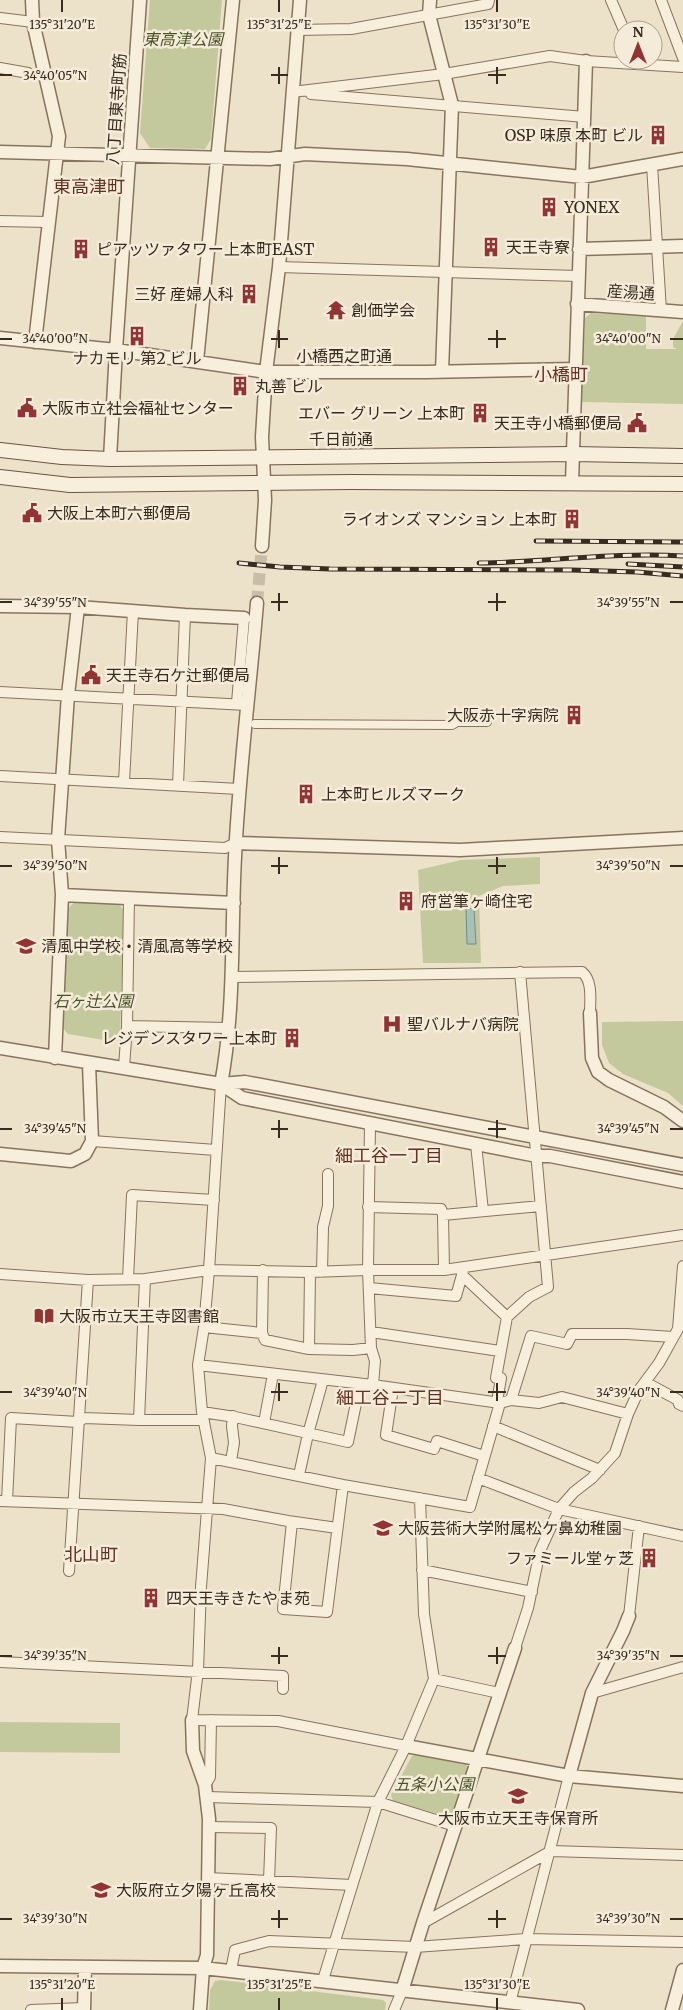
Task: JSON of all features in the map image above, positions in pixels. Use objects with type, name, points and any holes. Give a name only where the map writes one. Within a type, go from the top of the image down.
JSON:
[{"type":"main road","name":"千日前通","points":[[0,450],[62,457],[110,459],[573,454],[683,456]]},
{"type":"main road","points":[[0,477],[70,485],[572,482],[683,484]]},
{"type":"street","points":[[32,0],[36,74],[58,136],[58,153],[48,222],[35,342]]},
{"type":"street","name":"八丁目東寺町筋","points":[[110,459],[140,0]]},
{"type":"street","points":[[197,361],[233,0]]},
{"type":"street","points":[[262,546],[266,372],[278,267],[300,0]]},
{"type":"street","points":[[430,0],[429,15],[452,105],[442,371]]},
{"type":"street","points":[[298,30],[351,29],[488,4],[489,0]]},
{"type":"street","points":[[611,0],[620,20]]},
{"type":"street","points":[[661,0],[683,58]]},
{"type":"street","points":[[0,18],[34,22]]},
{"type":"street","points":[[292,92],[444,74],[550,56],[586,61],[613,61]]},
{"type":"street","points":[[572,482],[586,61]]},
{"type":"street","points":[[663,65],[683,67]]},
{"type":"street","points":[[0,68],[36,74]]},
{"type":"street","points":[[292,92],[585,118]]},
{"type":"street","points":[[0,152],[270,159],[305,154],[407,159],[582,177],[683,159]]},
{"type":"street","points":[[652,165],[661,310]]},
{"type":"street","points":[[0,221],[48,222]]},
{"type":"street","points":[[580,248],[683,246]]},
{"type":"street","points":[[278,267],[578,276]]},
{"type":"street","name":"産湯通","points":[[577,304],[683,312]]},
{"type":"street","name":"小橋西之町通","points":[[0,338],[116,350],[266,372],[575,369]]},
{"type":"street","points":[[242,704],[257,603]]},
{"type":"street","points":[[0,606],[78,607],[244,618],[231,977],[216,1150],[209,1270],[204,1327],[198,1365],[203,1416],[211,1458],[201,1587],[198,1670],[192,1720],[193,1751],[206,1791],[209,1827],[207,1955],[200,2010]]},
{"type":"street","points":[[55,1058],[62,895],[58,839],[68,695],[78,607]]},
{"type":"street","points":[[124,782],[133,611]]},
{"type":"street","points":[[178,786],[185,615]]},
{"type":"street","points":[[0,692],[242,704]]},
{"type":"street","points":[[255,724],[452,725],[457,722],[487,722]]},
{"type":"street","points":[[0,776],[239,789]]},
{"type":"street","points":[[0,837],[225,848],[236,843],[460,850],[683,838]]},
{"type":"street","points":[[62,895],[234,903]]},
{"type":"street","points":[[124,1067],[129,898]]},
{"type":"street","points":[[211,1458],[343,1485],[470,1507],[499,1402],[501,1378],[496,1378],[507,1317],[529,1297],[548,1287],[520,972]]},
{"type":"street","points":[[231,977],[582,972],[587,976],[589,984],[592,1058],[598,1072],[609,1080],[664,1107],[683,1122]]},
{"type":"street","points":[[126,1026],[227,1028]]},
{"type":"street","points":[[0,1048],[221,1084],[245,1082],[683,1165]]},
{"type":"street","points":[[0,1154],[71,1161],[85,1154],[92,1141],[89,1064]]},
{"type":"street","points":[[221,1084],[242,1098],[537,1156],[550,1156],[683,1182]]},
{"type":"street","points":[[370,1124],[368,1270],[371,1348],[375,1361],[372,1385]]},
{"type":"street","points":[[92,1141],[216,1150]]},
{"type":"street","points":[[476,1144],[483,1211]]},
{"type":"street","points":[[322,1272],[324,1227],[328,1206],[328,1174]]},
{"type":"street","points":[[128,1279],[132,1195],[214,1200]]},
{"type":"street","points":[[443,1215],[541,1206]]},
{"type":"street","points":[[368,1207],[441,1208],[443,1215],[444,1270]]},
{"type":"street","points":[[0,1274],[88,1280],[145,1279],[209,1270],[310,1272],[368,1270],[462,1271],[545,1255],[683,1235]]},
{"type":"street","points":[[394,2010],[402,1991],[515,1648],[532,1592],[540,1551],[559,1509],[616,1452],[628,1414],[639,1390],[659,1363],[674,1337],[681,1322],[683,1266]]},
{"type":"street","points":[[263,1270],[262,1333],[265,1340],[309,1349],[353,1350],[371,1348]]},
{"type":"street","points":[[369,1288],[456,1296],[462,1271]]},
{"type":"street","points":[[462,1271],[507,1317]]},
{"type":"street","points":[[309,1349],[310,1272]]},
{"type":"street","points":[[139,1420],[145,1279]]},
{"type":"street","points":[[69,1571],[88,1280]]},
{"type":"street","points":[[204,1327],[262,1333]]},
{"type":"street","points":[[371,1332],[500,1351]]},
{"type":"street","points":[[512,1400],[531,1336],[567,1344],[572,1334],[627,1334],[674,1337]]},
{"type":"street","points":[[198,1365],[499,1402],[512,1400],[539,1403],[562,1397],[628,1414]]},
{"type":"street","points":[[264,1423],[274,1374]]},
{"type":"street","points":[[300,1476],[308,1434],[323,1380]]},
{"type":"street","points":[[645,1382],[678,1400],[679,1404],[683,1406]]},
{"type":"street","points":[[337,1528],[223,1509],[4,1501],[11,1418],[78,1422],[84,1418],[139,1420],[233,1416],[348,1442],[360,1384]]},
{"type":"street","points":[[393,1388],[386,1436],[434,1449],[437,1441],[484,1456]]},
{"type":"street","points":[[231,1461],[234,1443],[233,1416]]},
{"type":"street","points":[[493,1426],[600,1470]]},
{"type":"street","points":[[478,1478],[559,1509],[683,1536]]},
{"type":"street","points":[[292,1522],[283,1609],[327,1612],[343,1485]]},
{"type":"street","points":[[324,1980],[333,1945],[378,1802],[406,1746],[434,1679],[424,1614],[420,1498]]},
{"type":"street","points":[[510,2003],[592,1693],[629,1616],[639,1526]]},
{"type":"street","points":[[422,1570],[532,1592]]},
{"type":"street","points":[[0,1662],[198,1670],[283,1676],[283,1689]]},
{"type":"street","points":[[592,1693],[683,1667]]},
{"type":"street","points":[[434,1679],[499,1693]]},
{"type":"street","points":[[192,1720],[278,1721],[569,1776],[683,1786]]},
{"type":"street","points":[[206,1791],[210,1777],[211,1720]]},
{"type":"street","points":[[206,1791],[378,1802],[455,1826]]},
{"type":"street","points":[[209,1827],[271,1828],[269,1881]]},
{"type":"street","points":[[423,1923],[551,1851],[683,1856]]},
{"type":"street","points":[[208,1878],[352,1885]]},
{"type":"street","points":[[231,1970],[235,1950],[269,1941],[415,1947],[526,1939],[683,1942]]},
{"type":"street","points":[[0,1966],[204,1968],[231,1970],[578,2010]]},
{"type":"street","points":[[31,2010],[84,2009],[85,1968]]},
{"type":"street","points":[[672,2010],[683,1970]]},
{"type":"green space","name":"東高津公園","points":[[150,0],[222,0],[211,139],[205,149],[150,148],[140,133]]},
{"type":"green space","points":[[591,313],[646,316],[646,349],[677,349],[673,347],[673,339],[683,321],[683,404],[581,402],[585,318]]},
{"type":"green space","points":[[540,857],[540,884],[503,886],[479,896],[481,963],[423,963],[418,870],[461,860]]},
{"type":"green space","name":"石ヶ辻公園","points":[[76,901],[119,904],[124,911],[120,1037],[116,1042],[68,1034],[63,1028],[68,908]]},
{"type":"green space","points":[[683,1021],[683,1106],[668,1093],[623,1074],[609,1063],[602,1045],[602,1022]]},
{"type":"green space","points":[[0,1722],[120,1723],[120,1753],[0,1752]]},
{"type":"green space","name":"五条小公園","points":[[419,1753],[465,1762],[468,1768],[452,1816],[449,1817],[393,1801],[391,1795],[412,1756]]},
{"type":"green space","points":[[221,1980],[383,2000],[386,2003],[385,2010],[209,2010],[210,1990],[215,1981]]},
{"type":"water","points":[[466,908],[474,909],[476,944],[467,944]]},
{"type":"tunnel","points":[[257,603],[262,546]]},
{"type":"railway","points":[[536,541],[683,542]]},
{"type":"railway","points":[[479,563],[632,555],[683,556]]},
{"type":"railway","points":[[239,563],[330,569],[571,570],[637,572],[683,576]]},
{"type":"railway","points":[[628,564],[683,567]]},
{"type":"place","name":"OSP 味原 本町 ビル","points":[[658,135]]},
{"type":"place","name":"YONEX","points":[[549,207]]},
{"type":"place","name":"天王寺寮","points":[[491,247]]},
{"type":"place","name":"ピアッツァタワー上本町EAST","points":[[81,249]]},
{"type":"place","name":"三好 産婦人科","points":[[249,294]]},
{"type":"place","name":"創価学会","points":[[336,310]]},
{"type":"place","name":"ナカモリ 第2 ビル","points":[[137,336]]},
{"type":"place","name":"丸善 ビル","points":[[240,386]]},
{"type":"place","name":"大阪市立社会福祉センター","points":[[27,408]]},
{"type":"place","name":"エバー グリーン 上本町","points":[[480,413]]},
{"type":"place","name":"天王寺小橋郵便局","points":[[637,423]]},
{"type":"place","name":"大阪上本町六郵便局","points":[[32,513]]},
{"type":"place","name":"ライオンズ マンション 上本町","points":[[572,519]]},
{"type":"place","name":"天王寺石ケ辻郵便局","points":[[91,675]]},
{"type":"place","name":"大阪赤十字病院","points":[[574,715]]},
{"type":"place","name":"上本町ヒルズマーク","points":[[306,794]]},
{"type":"place","name":"府営筆ヶ崎住宅","points":[[406,901]]},
{"type":"place","name":"清風中学校・清風高等学校","points":[[26,946]]},
{"type":"place","name":"聖バルナバ病院","points":[[392,1024]]},
{"type":"place","name":"レジデンスタワー上本町","points":[[292,1038]]},
{"type":"place","name":"大阪市立天王寺図書館","points":[[44,1316]]},
{"type":"place","name":"大阪芸術大学附属松ケ鼻幼稚園","points":[[383,1528]]},
{"type":"place","name":"ファミール堂ヶ芝","points":[[649,1558]]},
{"type":"place","name":"四天王寺きたやま苑","points":[[151,1598]]},
{"type":"place","name":"大阪市立天王寺保育所","points":[[518,1796]]},
{"type":"place","name":"大阪府立夕陽ヶ丘高校","points":[[101,1890]]},
{"type":"district","name":"東高津町","points":[[89,187]]},
{"type":"district","name":"小橋町","points":[[561,375]]},
{"type":"district","name":"細工谷一丁目","points":[[389,1156]]},
{"type":"district","name":"細工谷二丁目","points":[[390,1398]]},
{"type":"district","name":"北山町","points":[[91,1555]]}]
